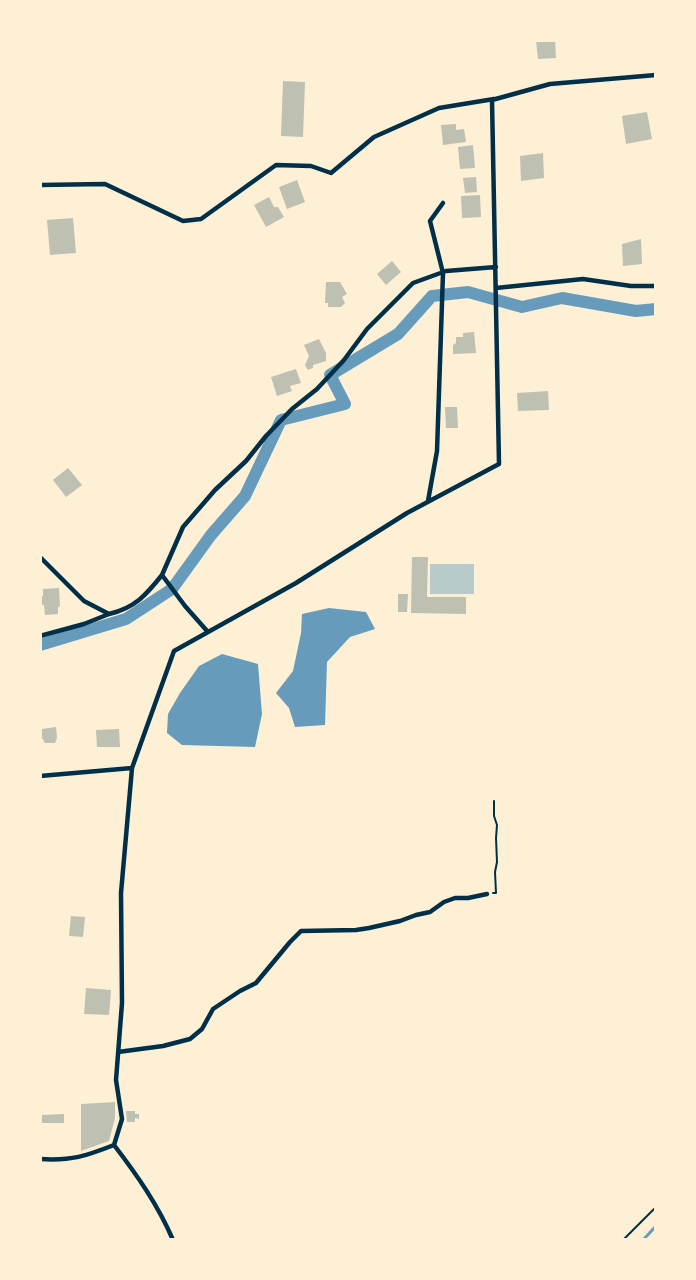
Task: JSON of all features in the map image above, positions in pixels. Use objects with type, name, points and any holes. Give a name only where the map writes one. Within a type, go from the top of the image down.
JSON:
[{"type":"street","points":[[40,185],[105,184],[183,221],[201,219],[276,165],[311,166],[331,173],[374,136],[439,108],[496,99],[550,84],[656,75]]},
{"type":"street","points":[[114,1145],[122,1119],[116,1080],[122,1003],[121,893],[132,768],[174,651],[296,583],[407,513],[499,464],[492,100],[496,99]]},
{"type":"street","points":[[428,501],[437,452],[443,273],[430,221],[443,204]]},
{"type":"street","points":[[40,636],[84,624],[136,603],[162,575],[183,527],[215,490],[246,462],[266,436],[292,409],[317,389],[344,360],[367,329],[413,283],[443,273],[496,267]]},
{"type":"street","points":[[496,288],[583,279],[631,286],[656,286]]},
{"type":"street","points":[[40,557],[84,601],[109,614]]},
{"type":"street","points":[[162,575],[208,632]]},
{"type":"street","points":[[40,776],[132,768]]},
{"type":"street","points":[[118,1052],[163,1046],[190,1039],[202,1029],[213,1009],[256,983],[301,931],[369,928],[430,912],[444,902],[455,898],[487,894]]},
{"type":"street","points":[[40,1159],[59,1160],[84,1156],[114,1145]]},
{"type":"street","points":[[114,1145],[152,1198],[173,1239]]},
{"type":"path","points":[[487,894],[496,893],[497,825],[494,816],[494,801]]},
{"type":"path","points":[[623,1239],[656,1208]]},
{"type":"shaded area","points":[[430,564],[474,564],[474,594],[430,594]]},
{"type":"water","points":[[329,608],[366,612],[375,629],[350,637],[327,662],[325,725],[295,727],[289,708],[276,693],[293,671],[301,633],[302,614]]},
{"type":"water","points":[[222,654],[258,664],[262,714],[255,747],[182,745],[167,733],[168,714],[199,666]]},
{"type":"building","points":[[536,40],[555,40],[556,58],[538,59]]},
{"type":"building","points":[[283,81],[305,82],[303,137],[281,136]]},
{"type":"building","points":[[647,112],[652,139],[626,144],[622,116]]},
{"type":"building","points":[[456,124],[456,130],[464,129],[466,142],[443,145],[441,125]]},
{"type":"building","points":[[473,145],[475,168],[460,169],[458,147]]},
{"type":"building","points":[[543,153],[544,178],[521,181],[520,156]]},
{"type":"building","points":[[476,177],[477,192],[465,193],[463,178]]},
{"type":"building","points":[[297,180],[305,202],[287,209],[279,187]]},
{"type":"building","points":[[480,195],[481,217],[462,218],[461,196]]},
{"type":"building","points":[[269,197],[274,207],[278,207],[284,217],[266,227],[254,205]]},
{"type":"building","points":[[73,218],[76,253],[50,255],[47,220]]},
{"type":"building","points":[[641,239],[642,264],[623,266],[622,244]]},
{"type":"building","points":[[392,261],[401,272],[386,285],[377,274]]},
{"type":"building","points":[[326,282],[340,282],[347,294],[342,297],[345,303],[341,307],[328,307],[328,303],[325,303]]},
{"type":"building","points":[[474,332],[476,353],[453,354],[456,337],[463,337],[463,333]]},
{"type":"building","points":[[319,339],[326,353],[326,361],[313,365],[313,368],[308,370],[305,365],[309,356],[304,345]]},
{"type":"building","points":[[296,369],[301,383],[290,386],[292,391],[277,396],[271,377]]},
{"type":"building","points":[[548,391],[549,410],[518,411],[517,393]]},
{"type":"building","points":[[445,407],[457,407],[458,428],[446,428]]},
{"type":"building","points":[[68,468],[82,485],[66,497],[53,480]]},
{"type":"building","points":[[412,557],[428,557],[427,597],[466,597],[466,614],[411,613]]},
{"type":"building","points":[[59,588],[58,614],[45,615],[44,605],[40,605],[43,589]]},
{"type":"building","points":[[398,594],[408,594],[407,612],[398,612]]},
{"type":"building","points":[[56,727],[55,743],[45,743],[42,738],[42,729]]},
{"type":"building","points":[[119,729],[120,747],[97,747],[96,730]]},
{"type":"building","points":[[71,916],[85,917],[83,937],[69,936]]},
{"type":"building","points":[[86,988],[111,990],[109,1015],[84,1014]]},
{"type":"building","points":[[115,1102],[115,1118],[109,1141],[81,1151],[81,1104]]},
{"type":"building","points":[[126,1111],[135,1111],[135,1114],[139,1114],[139,1119],[135,1118],[135,1122],[127,1122]]},
{"type":"building","points":[[64,1114],[64,1123],[42,1123],[42,1115]]},
{"type":"waterway","points":[[40,645],[126,619],[172,589],[211,535],[245,496],[281,420],[345,404],[330,375],[398,334],[432,296],[468,292],[522,307],[562,298],[636,311],[656,309]]},
{"type":"waterway","points":[[643,1240],[656,1226]]}]
